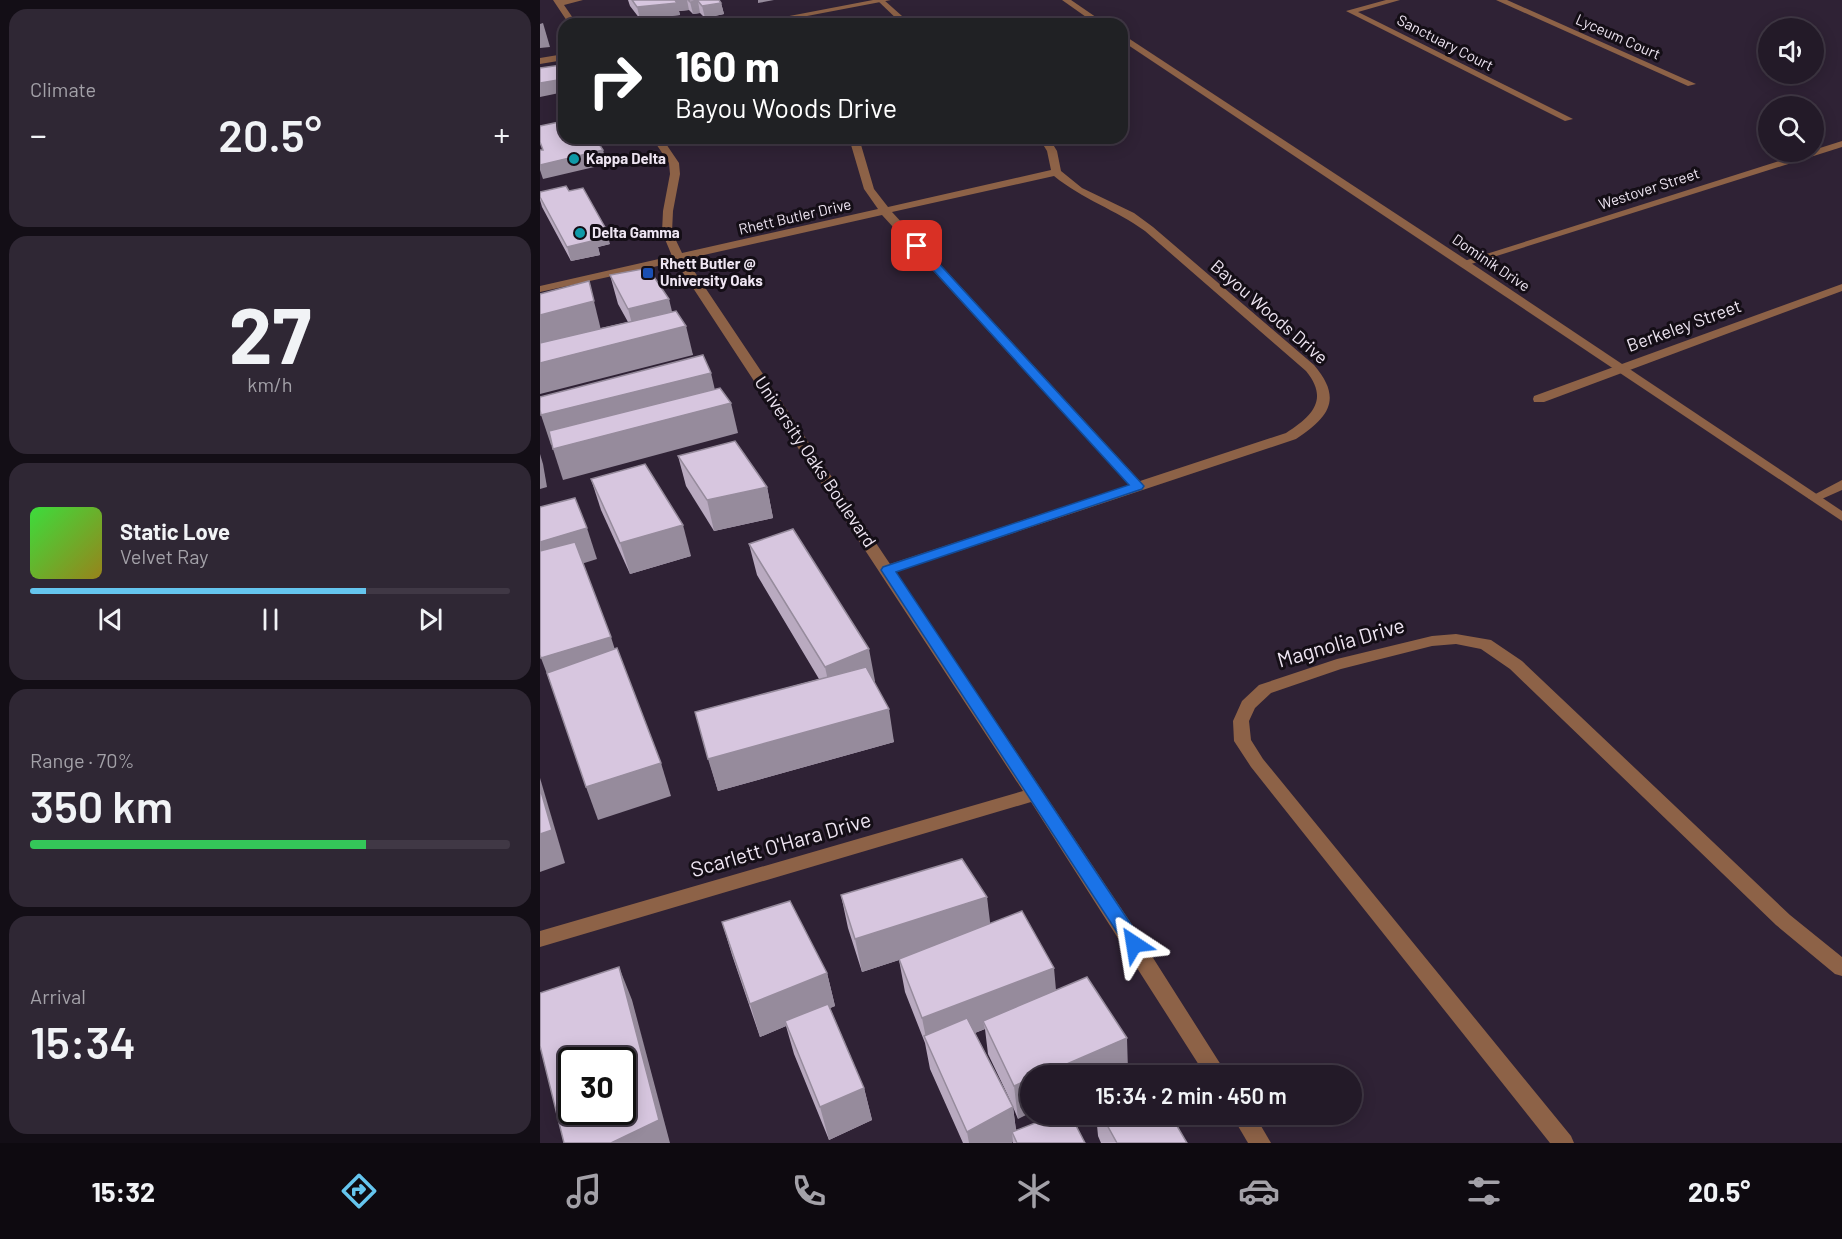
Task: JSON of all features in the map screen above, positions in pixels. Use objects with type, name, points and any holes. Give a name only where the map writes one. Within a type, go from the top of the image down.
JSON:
[{"type":"street","points":[[569,18],[559,2],[579,0]]},
{"type":"street","points":[[1066,0],[1093,18]]},
{"type":"street","name":"Sanctuary Court","points":[[1396,0],[1350,11],[1568,120]]},
{"type":"street","name":"Lyceum Court","points":[[1500,0],[1691,84]]},
{"type":"street","points":[[785,18],[883,1],[901,18]]},
{"type":"street","name":"Dominik Drive","points":[[1128,41],[1622,368],[1842,517]]},
{"type":"street","points":[[540,61],[558,58]]},
{"type":"street","name":"University Oaks Boulevard","points":[[661,144],[674,163],[675,174],[667,232],[679,258],[888,570],[1122,925],[1211,1065]]},
{"type":"street","points":[[856,144],[869,189],[885,211],[1137,486]]},
{"type":"street","points":[[1048,144],[1052,151],[1056,172]]},
{"type":"street","name":"Westover Street","points":[[1464,263],[1842,144]]},
{"type":"street","name":"Rhett Butler Drive","points":[[540,290],[1056,172]]},
{"type":"street","name":"Bayou Woods Drive","points":[[888,570],[1291,436],[1307,427],[1315,418],[1325,396],[1322,383],[1310,368],[1149,229],[1130,215],[1078,190],[1056,172]]},
{"type":"street","name":"Berkeley Street","points":[[1539,399],[1842,287]]},
{"type":"street","points":[[1815,498],[1842,484]]},
{"type":"street","name":"Magnolia Drive","points":[[1563,1143],[1257,763],[1243,741],[1241,721],[1248,705],[1265,688],[1336,664],[1432,641],[1456,639],[1485,644],[1516,665],[1783,921],[1842,968]]},
{"type":"street","name":"Scarlett O'Hara Drive","points":[[540,939],[1034,794]]},
{"type":"street","points":[[1249,1125],[1260,1143]]},
{"type":"building","points":[[632,0],[675,0],[677,3],[637,7]]},
{"type":"building","points":[[688,0],[719,0],[721,3],[702,6],[698,1]]},
{"type":"building","points":[[558,65],[558,80],[540,83],[540,68]]},
{"type":"building","points":[[558,122],[558,144],[599,144],[603,150],[540,165],[540,150],[543,150],[540,142],[540,126]]},
{"type":"building","name":"Delta Gamma","points":[[566,186],[569,191],[583,188],[606,229],[592,233],[596,240],[567,247],[540,197],[540,192]]},
{"type":"building","points":[[648,268],[669,299],[628,309],[610,275]]},
{"type":"building","points":[[589,281],[594,301],[540,315],[540,294]]},
{"type":"building","points":[[676,311],[686,326],[540,363],[540,343]]},
{"type":"building","points":[[703,355],[711,373],[541,415],[540,397]]},
{"type":"building","points":[[720,388],[731,403],[553,449],[549,431]]},
{"type":"building","points":[[735,441],[767,487],[707,500],[678,456]]},
{"type":"building","points":[[645,464],[683,525],[620,543],[591,479]]},
{"type":"building","points":[[575,498],[587,528],[540,542],[540,507]]},
{"type":"building","points":[[793,529],[869,649],[825,667],[749,544]]},
{"type":"building","points":[[575,542],[611,637],[541,658],[540,551]]},
{"type":"building","points":[[617,648],[661,763],[586,787],[547,673]]},
{"type":"building","points":[[866,667],[889,709],[708,759],[695,712]]},
{"type":"building","points":[[540,788],[552,830],[540,834]]},
{"type":"building","points":[[962,859],[987,897],[855,939],[841,895]]},
{"type":"building","points":[[790,901],[827,973],[750,1004],[722,922]]},
{"type":"building","points":[[1022,911],[1054,968],[922,1018],[899,959]]},
{"type":"building","points":[[619,967],[659,1120],[611,1143],[564,1143],[560,1125],[636,1125],[636,1047],[558,1047],[558,1119],[540,1046],[540,993]]},
{"type":"building","points":[[1087,977],[1127,1038],[1064,1065],[1020,1065],[1020,1083],[1014,1086],[983,1021]]},
{"type":"building","points":[[828,1004],[864,1088],[820,1107],[785,1021]]},
{"type":"building","points":[[967,1018],[1013,1107],[967,1132],[924,1036]]},
{"type":"building","points":[[1030,1125],[1076,1125],[1085,1143],[1017,1143],[1012,1132]]},
{"type":"building","points":[[1107,1125],[1176,1125],[1187,1143],[1117,1143]]},
{"type":"place","name":"Kappa Delta","points":[[574,159]]},
{"type":"place","name":"Delta Gamma","points":[[580,233]]},
{"type":"place","name":"Rhett Butler @ University Oaks","points":[[648,273]]},
{"type":"route","points":[[917,246],[1137,486],[888,570],[1134,944]]}]
